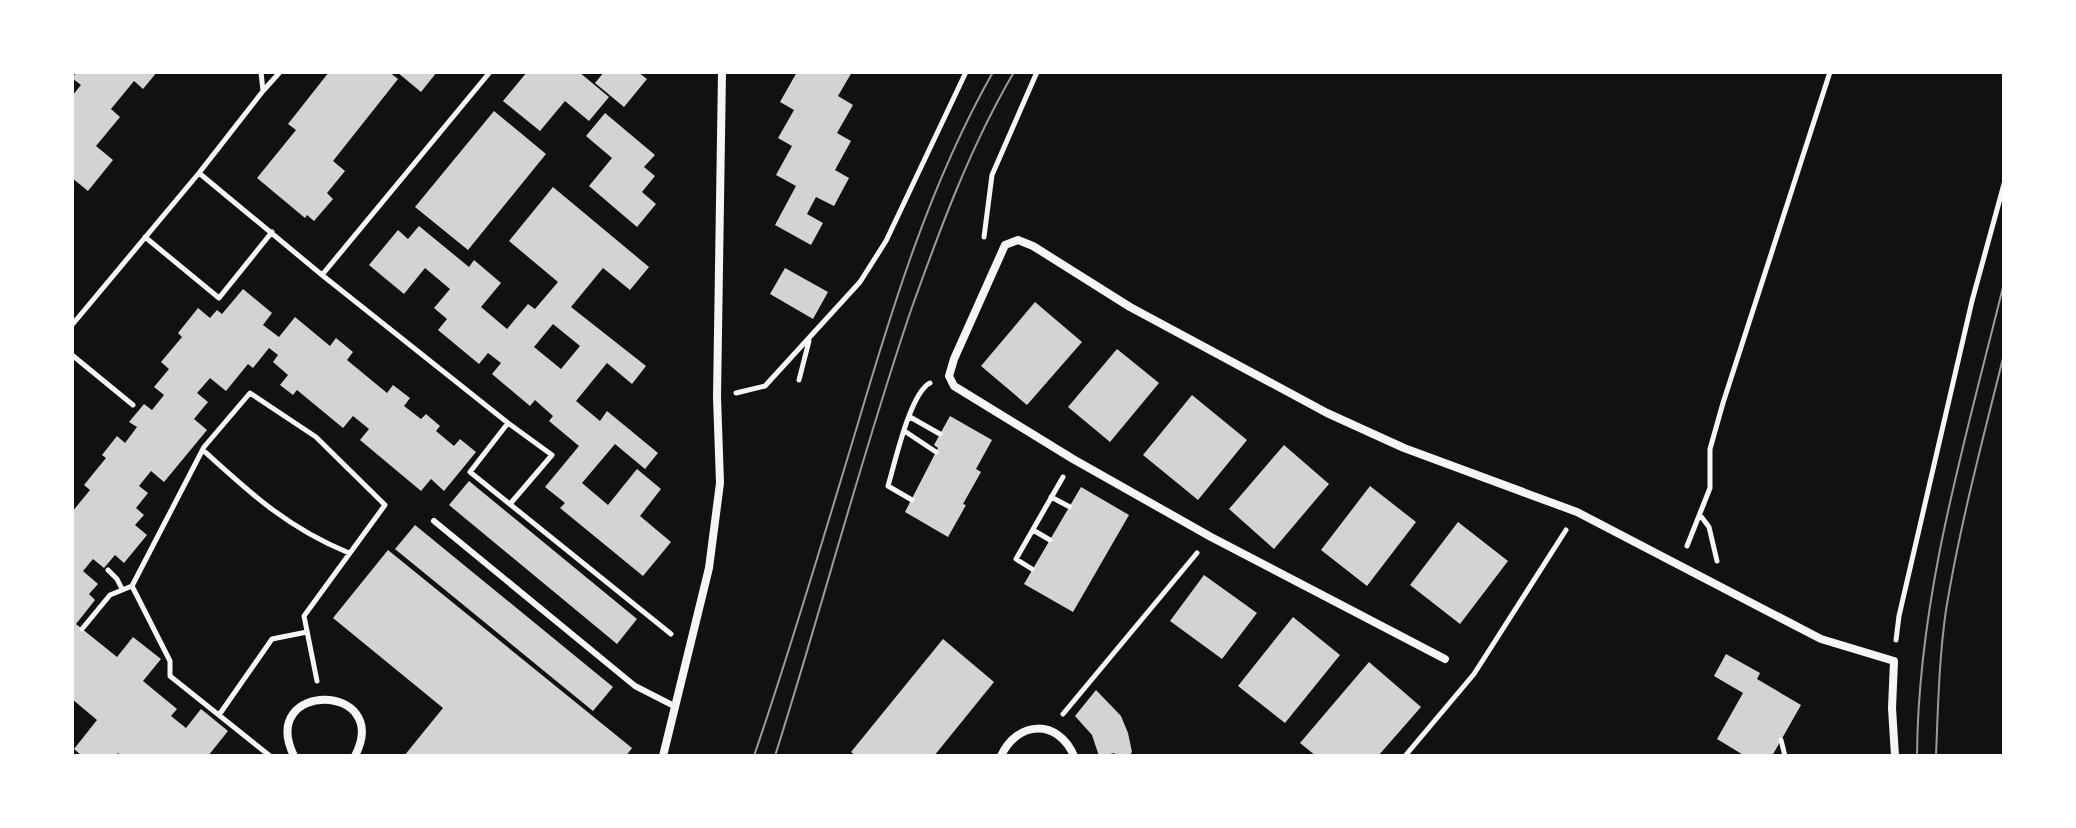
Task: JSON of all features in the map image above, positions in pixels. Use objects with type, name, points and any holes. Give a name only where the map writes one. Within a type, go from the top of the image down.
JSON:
[{"type":"street","points":[[663,756],[709,568],[720,483],[717,397],[722,72]]},
{"type":"street","points":[[1445,659],[1211,537],[1073,459],[954,386],[949,376],[972,313],[1005,245],[1018,240],[1033,246],[1194,343],[1340,419],[1404,448],[1577,512],[1821,639],[1894,661],[1892,708],[1895,756]]},
{"type":"street","points":[[294,756],[288,744],[287,731],[291,719],[298,709],[320,698],[343,703],[353,710],[362,732],[355,756]]},
{"type":"street","points":[[1001,756],[1014,736],[1025,730],[1037,729],[1049,730],[1060,736],[1074,756]]},
{"type":"lane","points":[[434,521],[635,686],[676,707]]},
{"type":"path","points":[[261,72],[263,91]]},
{"type":"path","points":[[72,325],[280,72]]},
{"type":"path","points":[[322,275],[490,72]]},
{"type":"path","points":[[726,395],[765,386],[860,282],[886,241],[966,72]]},
{"type":"path","points":[[982,250],[992,175],[1037,72]]},
{"type":"path","points":[[1680,565],[1710,488],[1710,449],[1723,403],[1830,72]]},
{"type":"path","points":[[199,173],[322,275],[552,455],[510,504]]},
{"type":"path","points":[[1894,661],[1903,601],[1972,301],[2004,184]]},
{"type":"path","points":[[145,237],[219,298],[272,232]]},
{"type":"path","points":[[799,380],[809,340]]},
{"type":"path","points":[[72,355],[133,405]]},
{"type":"path","points":[[912,500],[888,486],[910,417],[924,386],[949,376]]},
{"type":"path","points":[[82,629],[110,595],[132,586],[203,450],[250,393],[316,437],[385,505],[304,616],[320,698]]},
{"type":"path","points":[[910,417],[940,434]]},
{"type":"path","points":[[508,423],[470,472],[691,649]]},
{"type":"path","points":[[906,432],[936,452]]},
{"type":"path","points":[[203,450],[269,510],[314,539],[349,553]]},
{"type":"path","points":[[1032,569],[1016,559],[1073,459]]},
{"type":"path","points":[[1051,497],[1070,507]]},
{"type":"path","points":[[1405,756],[1474,674],[1577,512]]},
{"type":"path","points":[[1700,514],[1714,542],[1718,586]]},
{"type":"path","points":[[1033,530],[1050,540]]},
{"type":"path","points":[[1067,709],[1195,555]]},
{"type":"path","points":[[108,570],[122,589]]},
{"type":"path","points":[[132,586],[170,661],[170,676],[270,756]]},
{"type":"path","points":[[219,715],[272,639],[307,632]]},
{"type":"path","points":[[1781,740],[1785,756]]},
{"type":"building","points":[[77,72],[157,72],[143,89],[134,81],[111,109],[120,117],[96,146],[113,160],[88,191],[72,178],[72,96],[81,85],[72,78]]},
{"type":"building","points":[[329,72],[389,72],[398,79],[333,161],[345,171],[327,193],[333,199],[314,221],[307,215],[305,218],[257,178],[296,130],[288,124]]},
{"type":"building","points":[[397,72],[437,72],[421,92]]},
{"type":"building","points":[[527,72],[579,72],[609,97],[589,121],[565,101],[540,131],[503,101]]},
{"type":"building","points":[[604,72],[638,72],[647,79],[624,107],[595,83]]},
{"type":"building","points":[[797,72],[852,72],[838,96],[853,105],[837,133],[851,141],[835,170],[849,178],[834,206],[816,197],[807,214],[823,223],[811,245],[775,225],[796,186],[776,175],[792,146],[778,138],[794,110],[780,102]]},
{"type":"building","points":[[494,111],[546,154],[468,250],[415,207]]},
{"type":"building","points":[[605,113],[655,155],[644,167],[655,176],[642,192],[656,204],[637,227],[589,186],[612,158],[586,136]]},
{"type":"building","points":[[553,187],[649,267],[630,290],[603,268],[571,307],[646,366],[632,384],[607,363],[576,401],[600,421],[607,411],[658,453],[645,469],[615,444],[582,483],[608,505],[637,469],[661,489],[640,516],[671,542],[643,576],[560,508],[565,503],[545,487],[579,446],[549,421],[553,416],[535,400],[530,406],[492,374],[501,363],[488,353],[479,364],[438,330],[447,319],[434,308],[450,289],[425,268],[404,294],[369,265],[398,230],[408,239],[419,226],[469,267],[474,260],[501,283],[481,307],[507,329],[528,304],[535,309],[558,282],[509,241]],"holes":[[[553,324],[580,346],[561,369],[534,347]]]},
{"type":"building","points":[[785,268],[828,292],[813,319],[770,294]]},
{"type":"building","points":[[243,289],[272,313],[263,325],[279,337],[295,317],[330,346],[336,338],[353,352],[347,360],[387,393],[393,385],[410,398],[404,406],[421,419],[426,414],[440,426],[436,431],[454,446],[460,439],[476,452],[444,491],[431,479],[421,491],[360,440],[369,429],[353,416],[343,428],[297,390],[293,395],[280,385],[288,375],[273,362],[278,355],[269,348],[253,368],[248,364],[226,391],[210,378],[197,393],[208,402],[194,419],[207,430],[164,482],[151,471],[139,486],[148,493],[136,508],[144,515],[135,525],[147,535],[124,563],[115,555],[104,568],[93,559],[83,571],[98,584],[89,594],[95,600],[76,624],[117,657],[133,637],[161,659],[143,681],[177,709],[171,716],[186,728],[201,709],[228,731],[208,756],[121,756],[118,753],[115,756],[82,756],[74,749],[97,720],[72,699],[72,512],[90,490],[84,485],[106,458],[102,455],[117,436],[125,443],[137,427],[129,422],[144,404],[152,410],[164,395],[154,387],[169,369],[161,362],[182,337],[178,333],[198,308],[210,318],[217,310],[222,314]]},
{"type":"building","points":[[1035,302],[1082,342],[1027,405],[981,366]]},
{"type":"building","points":[[1117,349],[1159,383],[1110,442],[1068,407]]},
{"type":"building","points":[[1192,395],[1247,440],[1198,500],[1143,455]]},
{"type":"building","points":[[950,416],[992,440],[976,469],[981,472],[948,537],[905,512],[938,448],[934,445]]},
{"type":"building","points":[[1284,445],[1329,484],[1274,549],[1229,509]]},
{"type":"building","points":[[469,481],[637,619],[617,644],[449,505]]},
{"type":"building","points":[[1370,486],[1416,522],[1367,586],[1321,550]]},
{"type":"building","points":[[1081,487],[1129,515],[1073,612],[1024,584]]},
{"type":"building","points":[[1458,522],[1508,561],[1460,624],[1410,585]]},
{"type":"building","points":[[415,525],[613,687],[593,711],[395,549]]},
{"type":"building","points":[[388,550],[632,748],[626,756],[404,756],[443,708],[333,618]]},
{"type":"building","points":[[1204,575],[1257,613],[1222,659],[1170,621]]},
{"type":"building","points":[[1293,617],[1340,655],[1285,723],[1238,686]]},
{"type":"building","points":[[943,639],[994,682],[934,756],[856,756],[851,752]]},
{"type":"building","points":[[1726,654],[1760,673],[1757,679],[1801,705],[1772,756],[1745,756],[1717,739],[1743,693],[1714,676]]},
{"type":"building","points":[[1369,662],[1421,707],[1378,756],[1316,756],[1300,743]]},
{"type":"building","points":[[1096,690],[1121,716],[1132,752],[1129,756],[1113,756],[1115,753],[1099,756],[1092,735],[1075,716]]},
{"type":"tram line","points":[[754,756],[914,247],[950,158],[993,72]]},
{"type":"tram line","points":[[775,756],[911,310],[970,159],[1014,72]]},
{"type":"tram line","points":[[1917,756],[1919,696],[1935,576],[1960,458],[2004,283]]},
{"type":"tram line","points":[[1936,756],[1946,610],[1965,514],[2004,354]]}]
